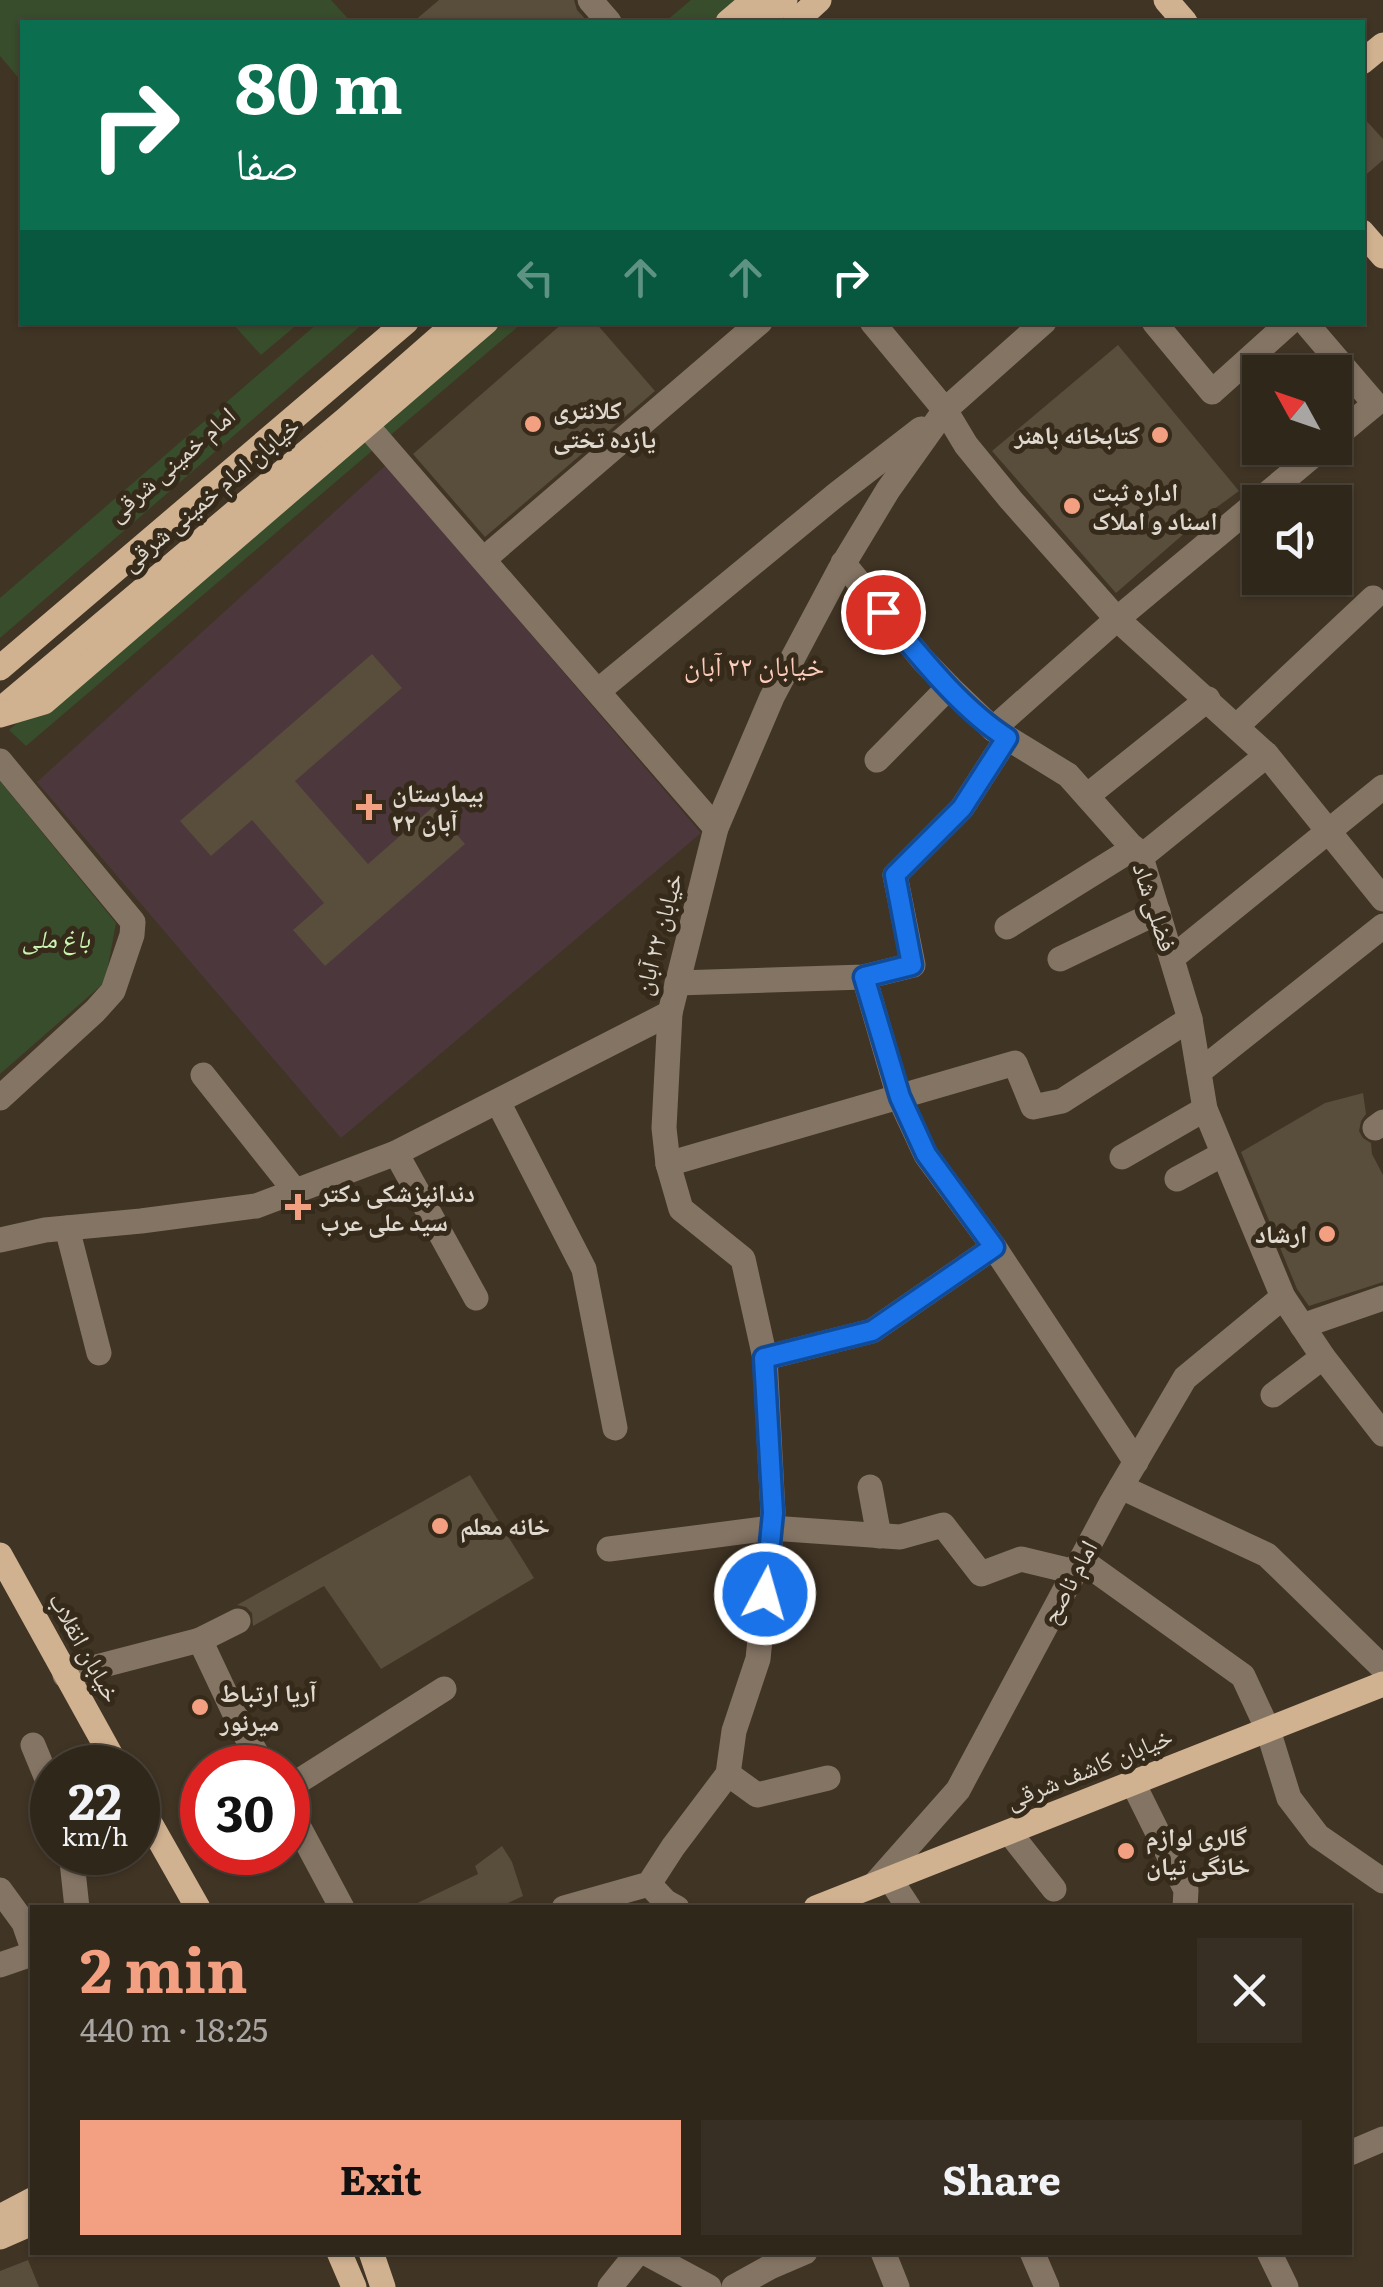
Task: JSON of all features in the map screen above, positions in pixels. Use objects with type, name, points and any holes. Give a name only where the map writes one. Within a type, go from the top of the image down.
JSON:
[{"type":"main road","points":[[730,20],[754,0]]},
{"type":"main road","points":[[760,20],[785,0]]},
{"type":"main road","points":[[797,20],[819,0]]},
{"type":"main road","points":[[816,20],[836,0]]},
{"type":"main road","points":[[1166,0],[1183,20]]},
{"type":"main road","points":[[1365,235],[1383,256]]},
{"type":"main road","name":"امام خمینی شرقی","points":[[0,650],[377,325]]},
{"type":"main road","name":"خیابان امام خمینی شرقی","points":[[0,668],[402,325]]},
{"type":"main road","name":"خیابان امام خمینی شرقی","points":[[0,713],[454,325]]},
{"type":"main road","points":[[0,713],[44,702],[483,325]]},
{"type":"main road","name":"خیابان انقلاب","points":[[0,1555],[105,1745]]},
{"type":"main road","name":"خیابان کاشف شرقی","points":[[824,1905],[1268,1730],[1382,1681]]},
{"type":"main road","points":[[160,1841],[196,1905]]},
{"type":"main road","points":[[0,2217],[30,2201]]},
{"type":"main road","points":[[0,2237],[30,2224]]},
{"type":"main road","points":[[340,2255],[354,2287]]},
{"type":"main road","points":[[372,2255],[383,2287]]},
{"type":"street","points":[[590,0],[607,20]]},
{"type":"street","points":[[484,559],[757,325]]},
{"type":"street","points":[[874,325],[945,410],[966,446],[1117,619],[1267,755],[1383,899]]},
{"type":"street","name":"خیابان ۲۲ آبان","points":[[0,1240],[67,1228],[256,1206],[396,1153],[670,1013],[716,828],[772,697],[888,490],[945,410],[1041,325]]},
{"type":"street","points":[[1156,325],[1212,392],[1287,325]]},
{"type":"street","points":[[1309,325],[1334,355]]},
{"type":"street","points":[[1352,377],[1375,404],[1352,423]]},
{"type":"street","points":[[598,691],[945,410]]},
{"type":"street","points":[[366,426],[716,828]]},
{"type":"street","points":[[677,983],[864,977],[912,965],[895,875],[962,808],[1000,733],[1117,619],[1302,465]]},
{"type":"street","name":"فضلی شاد","points":[[844,564],[949,687],[1000,733],[1068,775],[1137,852],[1190,1019],[1205,1109],[1283,1297],[1323,1357],[1383,1434]]},
{"type":"street","points":[[1237,726],[1372,598]]},
{"type":"street","points":[[877,760],[949,687]]},
{"type":"street","points":[[1087,796],[1208,699]]},
{"type":"street","points":[[1006,927],[1137,852],[1267,755]]},
{"type":"street","points":[[0,761],[133,922],[112,991],[96,1011],[0,1098]]},
{"type":"street","points":[[1172,958],[1383,787]]},
{"type":"street","points":[[1060,959],[1158,912]]},
{"type":"street","points":[[1199,1072],[1383,926]]},
{"type":"street","points":[[864,977],[900,1097],[926,1154],[994,1247],[1136,1462]]},
{"type":"street","points":[[575,1905],[649,1884],[728,1774],[734,1731],[758,1658],[772,1528],[764,1358],[742,1258],[681,1209],[668,1164],[664,1128],[670,1013]]},
{"type":"street","points":[[668,1164],[1014,1063],[1033,1107],[1062,1101],[1190,1019]]},
{"type":"street","points":[[203,1076],[296,1192]]},
{"type":"street","points":[[498,1102],[584,1269],[615,1428]]},
{"type":"street","points":[[1122,1157],[1205,1109]]},
{"type":"street","points":[[396,1153],[476,1298]]},
{"type":"street","points":[[1177,1179],[1223,1154]]},
{"type":"street","points":[[67,1228],[100,1352]]},
{"type":"street","points":[[764,1358],[872,1331],[994,1247]]},
{"type":"street","name":"امام ناصح","points":[[882,1882],[958,1790],[1120,1487],[1185,1378],[1283,1297]]},
{"type":"street","points":[[1302,1326],[1383,1298]]},
{"type":"street","points":[[1273,1395],[1323,1357]]},
{"type":"street","points":[[870,1487],[878,1536]]},
{"type":"street","points":[[1120,1487],[1267,1555],[1382,1681]]},
{"type":"street","points":[[609,1549],[772,1528],[900,1537],[943,1525],[981,1574],[1021,1559],[1078,1566],[1243,1676],[1268,1730],[1289,1798],[1318,1836],[1383,1881]]},
{"type":"street","points":[[65,1674],[200,1640],[238,1622]]},
{"type":"street","points":[[200,1640],[251,1745]]},
{"type":"street","points":[[310,1774],[444,1689]]},
{"type":"street","points":[[728,1774],[756,1795],[828,1778]]},
{"type":"street","points":[[1133,1783],[1186,1890],[1185,1905]]},
{"type":"street","points":[[1008,1832],[1054,1890]]},
{"type":"street","points":[[310,1848],[340,1905]]},
{"type":"street","points":[[73,1875],[77,1905]]},
{"type":"street","points":[[882,1882],[907,1905]]},
{"type":"street","points":[[649,1884],[672,1905]]},
{"type":"street","points":[[0,1890],[24,1923],[30,1940]]},
{"type":"street","points":[[0,1965],[30,1955]]},
{"type":"street","points":[[1352,2152],[1383,2139]]},
{"type":"street","points":[[610,2287],[638,2255]]},
{"type":"street","points":[[647,2255],[709,2287]]},
{"type":"street","points":[[734,2287],[798,2255]]},
{"type":"street","points":[[884,2255],[897,2287]]},
{"type":"street","points":[[1033,2255],[1046,2287]]},
{"type":"street","points":[[1271,2255],[1286,2287]]},
{"type":"shaded area","name":"بیمارستان ۲۲ آبان","points":[[386,465],[701,833],[341,1138],[37,782]]},
{"type":"green space","points":[[0,0],[331,0],[349,20],[20,20],[20,80],[0,56]]},
{"type":"green space","points":[[691,0],[737,0],[713,20],[667,20]]},
{"type":"green space","points":[[234,325],[297,325],[261,355]]},
{"type":"green space","points":[[316,325],[362,325],[0,638],[0,598]]},
{"type":"green space","points":[[480,325],[520,325],[26,746],[9,730]]},
{"type":"green space","name":"باغ ملی","points":[[0,781],[116,923],[105,982],[0,1074]]},
{"type":"building","points":[[439,0],[574,0],[586,20],[415,20]]},
{"type":"building","points":[[1365,119],[1383,139],[1383,160],[1365,175]]},
{"type":"building","name":"کلانتری یازده تختی","points":[[561,325],[598,325],[655,391],[485,537],[413,454]]},
{"type":"building","points":[[1118,345],[1239,491],[1116,593],[992,451]]},
{"type":"building","points":[[372,654],[402,688],[295,781],[368,864],[433,807],[465,844],[325,966],[293,930],[324,903],[252,820],[211,856],[180,821]]},
{"type":"building","name":"ارشاد","points":[[1363,1093],[1366,1114],[1359,1131],[1371,1143],[1383,1175],[1383,1282],[1309,1306],[1297,1289],[1241,1152],[1325,1103]]},
{"type":"building","name":"خانه معلم","points":[[470,1475],[534,1578],[381,1669],[324,1586],[253,1626],[252,1613],[237,1605]]},
{"type":"building","points":[[502,1846],[512,1862],[523,1896],[504,1905],[413,1905],[478,1874],[475,1866]]},
{"type":"building","points":[[28,2260],[39,2287],[0,2287],[0,2271]]},
{"type":"place","name":"کلانتری یازده تختی","points":[[533,424]]},
{"type":"place","name":"کتابخانه باهنر","points":[[1160,435]]},
{"type":"place","name":"اداره ثبت اسناد و املاک","points":[[1072,506]]},
{"type":"place","name":"بیمارستان ۲۲ آبان","points":[[369,807]]},
{"type":"place","name":"دندانپزشکی دکتر سید علی عرب","points":[[298,1207]]},
{"type":"place","name":"ارشاد","points":[[1327,1234]]},
{"type":"place","name":"خانه معلم","points":[[440,1526]]},
{"type":"place","name":"آریا ارتباط میرنور","points":[[200,1707]]},
{"type":"place","name":"گالری لوازم خانگی تیان","points":[[1126,1851]]},
{"type":"district","name":"خیابان ۲۲ آبان","points":[[754,666]]},
{"type":"route","points":[[765,1594],[773,1513],[764,1358],[872,1331],[994,1247],[926,1154],[900,1097],[864,977],[912,965],[895,875],[962,808],[1007,738],[949,687],[883,612]]}]
